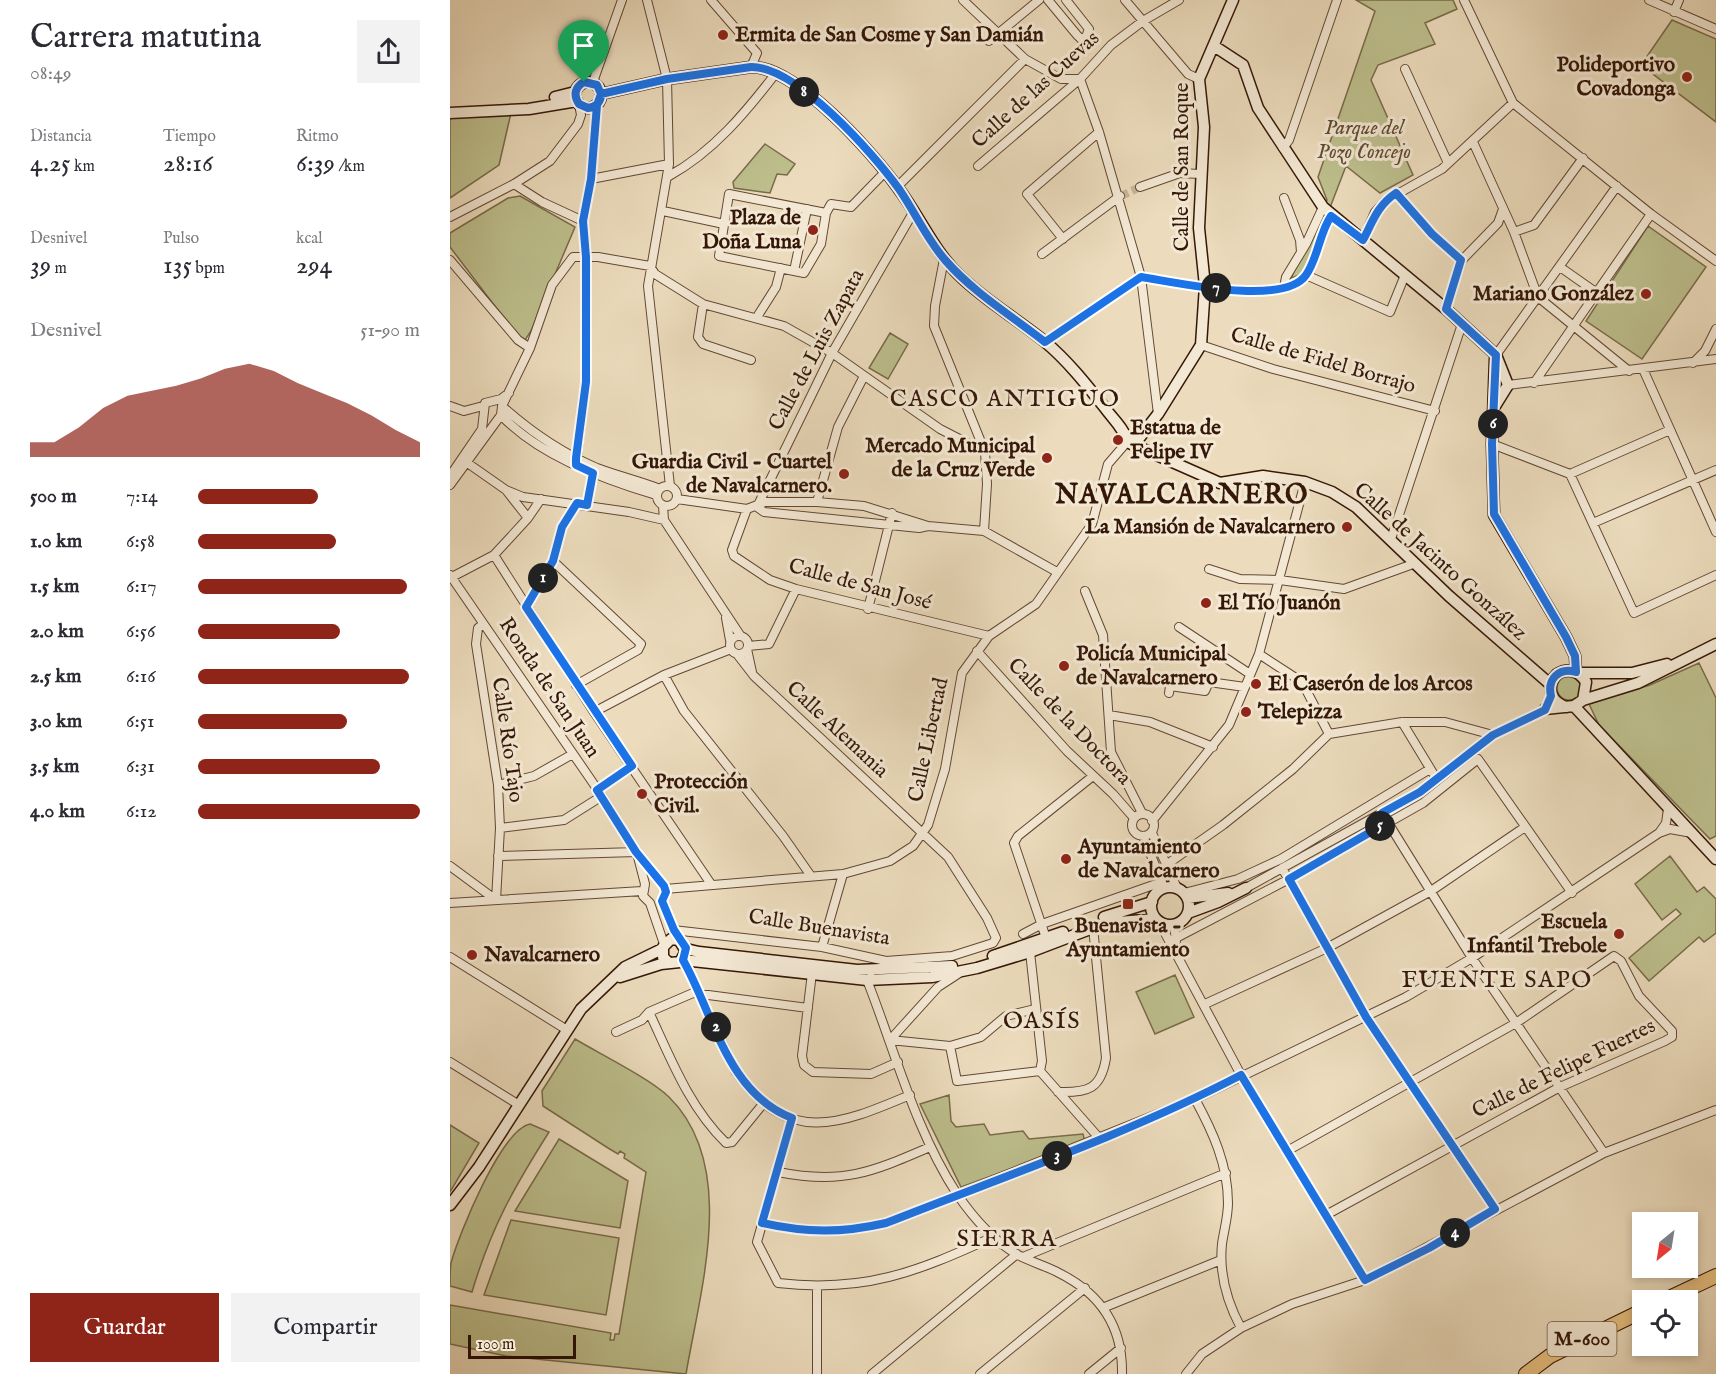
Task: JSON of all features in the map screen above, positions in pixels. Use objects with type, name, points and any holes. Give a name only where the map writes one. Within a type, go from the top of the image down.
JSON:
[{"type":"highway","points":[[1686,1290],[1716,1276]]},
{"type":"highway","name":"M-600","points":[[1526,1374],[1550,1356],[1632,1316]]},
{"type":"street","points":[[593,82],[622,0]]},
{"type":"street","points":[[711,0],[756,53],[751,67]]},
{"type":"street","points":[[989,41],[1038,0]]},
{"type":"street","points":[[1048,0],[1081,39],[1086,37],[1089,29],[1066,0]]},
{"type":"street","points":[[1125,0],[1188,74],[1199,79]]},
{"type":"street","name":"Calle de las Cuevas","points":[[978,166],[1080,80],[1112,45],[1143,21],[1179,0]]},
{"type":"street","name":"Calle de San Roque","points":[[1127,442],[1137,441],[1158,414],[1201,345],[1205,286],[1199,228],[1204,127],[1199,79],[1233,0]]},
{"type":"street","points":[[1283,148],[1289,140],[1337,0]]},
{"type":"street","points":[[1464,0],[1513,103],[1651,214],[1716,261]]},
{"type":"street","points":[[1650,0],[1716,29]]},
{"type":"street","points":[[1674,12],[1679,0]]},
{"type":"street","points":[[645,1],[667,79],[669,176],[648,286],[670,486]]},
{"type":"street","points":[[965,1],[1025,59],[1061,79],[1080,80],[1099,132],[1141,277],[1158,414]]},
{"type":"street","points":[[1214,46],[1243,65],[1258,108],[1323,207],[1331,216],[1446,309],[1496,355],[1508,386]]},
{"type":"street","points":[[897,187],[1025,59]]},
{"type":"street","points":[[601,94],[667,79],[751,67],[762,66],[776,73],[823,105],[885,172],[914,210],[944,259],[962,278],[1045,342],[1078,373],[1121,429],[1127,442]]},
{"type":"street","points":[[1405,69],[1448,163]]},
{"type":"street","points":[[669,176],[706,151],[750,106],[776,73]]},
{"type":"street","points":[[593,82],[601,94]]},
{"type":"street","points":[[450,217],[514,184],[550,161],[578,124],[581,115],[577,99],[580,84],[593,82]]},
{"type":"street","points":[[576,461],[586,382],[586,257],[583,221],[591,179],[597,105],[601,94]]},
{"type":"street","points":[[450,113],[519,110],[577,99]]},
{"type":"street","points":[[450,106],[500,106],[577,99],[588,108],[597,105]]},
{"type":"street","points":[[1363,240],[1375,212],[1384,201],[1432,177],[1473,142],[1513,103]]},
{"type":"street","points":[[1063,238],[1027,194],[1099,132]]},
{"type":"street","points":[[1473,142],[1514,232],[1538,297],[1629,371]]},
{"type":"street","points":[[1514,232],[1534,225],[1583,158]]},
{"type":"street","points":[[591,179],[669,164]]},
{"type":"street","points":[[826,213],[729,194],[719,256],[804,273],[821,244],[826,213],[831,204],[851,207],[885,172]]},
{"type":"street","points":[[1140,187],[1180,173],[1200,174]]},
{"type":"street","points":[[514,184],[542,202],[583,221]]},
{"type":"street","points":[[1574,704],[1586,682],[1577,672],[1575,656],[1566,637],[1494,514],[1492,444],[1496,355],[1617,186]]},
{"type":"street","points":[[1396,193],[1432,234],[1461,260]]},
{"type":"street","points":[[1042,254],[1119,197]]},
{"type":"street","points":[[1284,198],[1300,240],[1301,252]]},
{"type":"street","points":[[1284,288],[1286,277],[1323,207]]},
{"type":"street","points":[[794,271],[807,209]]},
{"type":"street","points":[[1446,309],[1461,260],[1498,223],[1503,209]]},
{"type":"street","name":"Calle de Luis Zapata","points":[[757,507],[832,353],[914,210]]},
{"type":"street","points":[[663,211],[724,224]]},
{"type":"street","points":[[1534,383],[1651,214]]},
{"type":"street","points":[[1045,342],[1141,277],[1262,293],[1297,283],[1306,275],[1331,216]]},
{"type":"street","points":[[450,485],[500,412],[530,348],[558,275],[573,256],[650,266],[655,274],[703,304],[758,317],[784,326],[832,353],[940,429],[985,452]]},
{"type":"street","points":[[944,259],[935,306],[934,326],[985,452],[987,484],[984,531]]},
{"type":"street","points":[[450,260],[518,340],[530,348]]},
{"type":"street","points":[[1560,267],[1597,293]]},
{"type":"street","points":[[758,317],[776,287],[781,268]]},
{"type":"street","points":[[1306,275],[1389,312],[1405,275]]},
{"type":"street","points":[[703,304],[698,337],[703,344],[751,360]]},
{"type":"street","points":[[1391,539],[1436,411],[1462,324]]},
{"type":"street","points":[[1705,362],[1716,358],[1712,346],[1716,328]]},
{"type":"street","name":"Calle de Fidel Borrajo","points":[[1201,345],[1273,369],[1436,411]]},
{"type":"street","points":[[1692,363],[1712,346]]},
{"type":"street","points":[[1508,386],[1692,363],[1716,364]]},
{"type":"street","points":[[1643,369],[1716,532]]},
{"type":"street","points":[[808,516],[838,428],[864,376]]},
{"type":"street","points":[[1495,406],[1508,386]]},
{"type":"street","points":[[450,406],[464,411],[483,406],[489,400],[495,400],[512,389]]},
{"type":"street","points":[[495,400],[500,412],[513,428],[576,461],[593,473],[658,492],[670,486]]},
{"type":"street","points":[[450,476],[482,429],[483,406]]},
{"type":"street","points":[[484,415],[490,420],[500,412]]},
{"type":"street","points":[[1570,474],[1670,430]]},
{"type":"street","name":"Calle de Jacinto González","points":[[1127,442],[1220,483],[1263,476],[1305,482],[1332,492],[1356,507],[1391,539],[1413,564],[1550,684]]},
{"type":"street","name":"Calle Libertad","points":[[665,890],[711,884],[759,883],[843,874],[890,861],[913,846],[922,835],[945,769],[962,673],[989,636],[1036,604],[1092,524],[1108,464],[1127,442]]},
{"type":"street","points":[[1492,444],[1570,474],[1634,613],[1716,575]]},
{"type":"street","points":[[576,461],[658,492],[663,506],[664,520],[725,616],[747,641],[754,676]]},
{"type":"street","points":[[466,462],[506,490],[522,497],[577,503],[664,520]]},
{"type":"street","points":[[1593,523],[1716,470]]},
{"type":"street","points":[[587,505],[593,473]]},
{"type":"street","points":[[1188,913],[1183,893],[1166,865],[1152,833],[1152,821],[1229,725],[1259,654],[1281,580],[1305,482]]},
{"type":"street","points":[[663,506],[674,505],[677,498],[676,490],[670,486]]},
{"type":"street","points":[[506,490],[528,518]]},
{"type":"street","points":[[677,498],[747,509],[765,502],[864,506],[928,526],[984,531],[1057,572]]},
{"type":"street","points":[[450,577],[494,555],[528,518],[541,499]]},
{"type":"street","points":[[526,607],[553,561],[562,527],[577,503]]},
{"type":"street","points":[[757,507],[764,512],[918,528],[928,526]]},
{"type":"street","name":"Calle de San José","points":[[747,509],[732,550],[734,556],[770,580],[868,609],[989,636]]},
{"type":"street","points":[[868,609],[892,513]]},
{"type":"street","points":[[494,555],[576,685],[711,884]]},
{"type":"street","points":[[553,561],[640,640],[641,647],[576,685]]},
{"type":"street","points":[[1209,569],[1240,579],[1281,580],[1344,589],[1413,564]]},
{"type":"street","name":"Ronda de San Juan","points":[[450,577],[599,793],[636,852],[665,890]]},
{"type":"street","points":[[594,712],[664,675],[734,651],[769,644],[796,589]]},
{"type":"street","points":[[1085,591],[1103,635],[1111,752],[1143,813],[1152,821]]},
{"type":"street","points":[[725,616],[734,651]]},
{"type":"street","name":"Calle Río Tajo","points":[[483,624],[478,628],[476,644],[498,785],[500,828],[496,900]]},
{"type":"street","points":[[1179,627],[1250,674]]},
{"type":"street","points":[[730,640],[740,635]]},
{"type":"street","points":[[1023,934],[1041,924],[1162,886],[1183,893],[1215,896],[1241,886],[1305,856],[1420,792],[1493,735],[1545,710],[1574,704],[1638,682],[1679,660],[1716,644]]},
{"type":"street","name":"Calle Alemania","points":[[734,651],[754,676],[952,863],[996,936],[993,943]]},
{"type":"street","name":"Calle de la Doctora","points":[[976,651],[1134,818]]},
{"type":"street","points":[[1259,654],[1302,682],[1329,734]]},
{"type":"street","points":[[1545,710],[1551,696],[1550,684],[1561,672],[1632,673],[1679,660]]},
{"type":"street","points":[[664,675],[684,711],[783,836],[811,876]]},
{"type":"street","points":[[1170,686],[1205,691],[1209,682],[1245,687]]},
{"type":"street","points":[[1551,696],[1561,705],[1574,704]]},
{"type":"street","points":[[1574,704],[1716,859]]},
{"type":"street","points":[[1108,715],[1150,722],[1213,747]]},
{"type":"street","points":[[1402,722],[1436,778]]},
{"type":"street","points":[[1166,865],[1223,825],[1284,776],[1329,734],[1402,722],[1445,722],[1493,735]]},
{"type":"street","points":[[498,785],[534,776],[571,755]]},
{"type":"street","points":[[1176,938],[1289,879],[1423,803],[1478,759],[1572,893]]},
{"type":"street","points":[[500,828],[564,820],[632,766]]},
{"type":"street","points":[[1174,925],[1188,913],[1241,886],[1430,769]]},
{"type":"street","points":[[1046,938],[1014,843],[1018,836],[1093,776]]},
{"type":"street","points":[[1113,794],[1126,784]]},
{"type":"street","points":[[1659,833],[1666,824],[1668,809]]},
{"type":"street","points":[[1361,811],[1367,821]]},
{"type":"street","points":[[1143,813],[1137,814],[1133,824],[1137,833],[1143,836],[1162,886]]},
{"type":"street","points":[[1382,813],[1472,958],[1604,1153]]},
{"type":"street","points":[[1336,827],[1341,836]]},
{"type":"street","points":[[1205,1004],[1327,948],[1431,891],[1525,827]]},
{"type":"street","points":[[762,1223],[822,1233],[852,1231],[886,1223],[1100,1139],[1195,1099],[1406,997],[1472,958],[1659,833],[1670,829],[1692,833]]},
{"type":"street","points":[[1143,836],[1152,833]]},
{"type":"street","points":[[1300,848],[1305,856]]},
{"type":"street","points":[[498,856],[636,852]]},
{"type":"street","name":"Ronda de San Juan","points":[[636,852],[644,888],[663,947]]},
{"type":"street","points":[[450,866],[496,900]]},
{"type":"street","points":[[1282,868],[1366,1017],[1495,1209]]},
{"type":"street","points":[[822,947],[843,874]]},
{"type":"street","points":[[450,903],[644,888],[657,881]]},
{"type":"street","points":[[1162,886],[1152,902],[1152,911],[1175,948],[1241,1075],[1365,1280]]},
{"type":"street","points":[[665,890],[662,901],[674,930],[683,944],[683,960],[736,1072],[763,1104],[792,1118],[813,1123],[835,1123],[856,1118],[910,1095]]},
{"type":"street","points":[[650,903],[662,901]]},
{"type":"street","name":"Calle Buenavista","points":[[683,944],[699,952],[857,970],[940,968],[974,962],[1152,902]]},
{"type":"street","name":"Calle Buenavista","points":[[683,960],[867,980],[932,977],[961,972],[1030,952],[1093,927],[1131,920],[1158,920]]},
{"type":"street","points":[[1158,920],[1174,925]]},
{"type":"street","points":[[1174,925],[1175,948]]},
{"type":"street","points":[[1058,1092],[1075,1092],[1091,1088],[1103,1075],[1106,1058],[1093,927]]},
{"type":"street","name":"Calle Buenavista","points":[[674,930],[822,947],[886,961],[952,956],[993,943]]},
{"type":"street","points":[[453,1201],[581,1009],[625,967],[663,947],[671,939],[683,944]]},
{"type":"street","points":[[663,947],[663,957],[669,963]]},
{"type":"street","points":[[1030,952],[1042,1061],[1040,1071]]},
{"type":"street","name":"Calle de Felipe Fuertes","points":[[1326,1215],[1560,1088],[1673,1035],[1672,1031],[1639,996],[1618,957],[1614,956],[1516,1023]]},
{"type":"street","points":[[450,957],[503,991],[569,1027]]},
{"type":"street","points":[[606,983],[627,973],[669,963],[677,964],[683,960]]},
{"type":"street","name":"Calle Buenavista","points":[[867,980],[873,976],[929,973],[940,968]]},
{"type":"street","points":[[890,1040],[938,987],[961,972]]},
{"type":"street","points":[[812,973],[802,1056],[804,1065],[813,1072],[871,1074],[898,1062]]},
{"type":"street","points":[[867,980],[930,1147],[957,1195],[993,1237],[1020,1256],[1059,1273],[1085,1288],[1105,1307],[1116,1329],[1121,1348],[1122,1374]]},
{"type":"street","points":[[616,1032],[642,1020],[649,1012],[693,993],[702,996],[808,1008]]},
{"type":"street","points":[[890,1040],[950,1046],[981,1037],[1006,1016],[1035,1009]]},
{"type":"street","points":[[649,1012],[688,1096],[706,1122],[726,1143],[732,1142],[763,1104]]},
{"type":"street","points":[[1287,1151],[1516,1023]]},
{"type":"street","points":[[950,1046],[957,1081],[1040,1071]]},
{"type":"street","points":[[450,1062],[519,1105]]},
{"type":"street","points":[[1040,1071],[1100,1139]]},
{"type":"street","points":[[1195,1099],[1211,1128],[1226,1173],[1227,1211],[1221,1260],[1230,1307],[1241,1328]]},
{"type":"street","points":[[1186,1374],[1202,1354],[1241,1328],[1292,1304],[1365,1280],[1604,1153],[1716,1110]]},
{"type":"street","points":[[792,1118],[757,1245],[778,1283],[817,1288],[882,1280],[936,1263],[993,1237]]},
{"type":"street","points":[[778,1172],[810,1178],[841,1178],[876,1170],[930,1147]]},
{"type":"street","points":[[872,1374],[1020,1256],[1226,1173]]},
{"type":"street","points":[[1105,1307],[1221,1260]]},
{"type":"street","points":[[817,1288],[817,1374]]},
{"type":"street","points":[[980,1374],[1085,1288]]},
{"type":"street","points":[[1089,1374],[1121,1348]]},
{"type":"green space","name":"Parque del Pozo Concejo","points":[[1356,0],[1453,0],[1457,9],[1425,23],[1435,44],[1378,65],[1371,80],[1413,175],[1380,193],[1346,166],[1308,265],[1303,274],[1291,278],[1327,200],[1318,177],[1375,11]]},
{"type":"green space","name":"Polideportivo Covadonga","points":[[1672,20],[1716,39],[1716,122],[1641,65]]},
{"type":"green space","points":[[511,113],[499,165],[450,198],[450,115]]},
{"type":"green space","points":[[765,144],[795,164],[787,175],[777,174],[770,193],[734,188],[733,182]]},
{"type":"green space","points":[[520,196],[575,227],[531,331],[523,343],[450,247],[450,233],[508,198]]},
{"type":"green space","name":"Mariano González","points":[[1648,226],[1706,267],[1642,359],[1586,321]]},
{"type":"green space","points":[[890,333],[908,344],[888,379],[869,368]]},
{"type":"green space","points":[[1699,663],[1716,698],[1716,836],[1710,839],[1599,725],[1589,704],[1650,685]]},
{"type":"green space","points":[[1569,676],[1574,677],[1580,683],[1580,693],[1574,699],[1569,700],[1564,699],[1558,693],[1557,688],[1558,683],[1564,677]]},
{"type":"green space","points":[[1670,856],[1697,892],[1704,887],[1716,899],[1716,933],[1704,942],[1699,937],[1649,981],[1629,958],[1681,914],[1676,909],[1662,920],[1635,884]]},
{"type":"green space","points":[[1175,975],[1194,1017],[1155,1034],[1136,992]]},
{"type":"green space","points":[[575,1039],[637,1074],[669,1097],[690,1125],[703,1158],[709,1193],[709,1230],[705,1268],[686,1374],[506,1356],[450,1344],[450,1305],[611,1333],[610,1340],[614,1340],[615,1334],[619,1334],[646,1172],[624,1158],[625,1154],[620,1151],[618,1154],[543,1106],[542,1091]]},
{"type":"green space","points":[[949,1095],[951,1121],[956,1127],[984,1124],[990,1135],[1023,1131],[1029,1139],[1083,1134],[1085,1142],[961,1187],[920,1104]]},
{"type":"green space","points":[[530,1124],[549,1132],[504,1209],[487,1248],[472,1292],[450,1286],[451,1263],[483,1185],[507,1144],[519,1131]]},
{"type":"green space","points":[[450,1125],[479,1143],[450,1192]]},
{"type":"green space","points":[[559,1139],[628,1181],[620,1228],[515,1211]]},
{"type":"green space","points":[[511,1220],[619,1238],[606,1315],[484,1295]]},
{"type":"tunnel","points":[[1121,196],[1140,187]]},
{"type":"place","name":"Ermita de San Cosme y San Damián","points":[[723,35]]},
{"type":"place","name":"Polideportivo Covadonga","points":[[1687,77]]},
{"type":"place","name":"Plaza de Doña Luna","points":[[813,230]]},
{"type":"place","name":"Mariano González","points":[[1646,294]]},
{"type":"place","name":"Estatua de Felipe IV","points":[[1118,440]]},
{"type":"place","name":"Mercado Municipal de la Cruz Verde","points":[[1047,458]]},
{"type":"place","name":"Guardia Civil - Cuartel de Navalcarnero.","points":[[844,474]]},
{"type":"place","name":"La Mansión de Navalcarnero","points":[[1347,527]]},
{"type":"place","name":"El Tío Juanón","points":[[1206,603]]},
{"type":"place","name":"Policía Municipal de Navalcarnero","points":[[1064,666]]},
{"type":"place","name":"El Caserón de los Arcos","points":[[1256,684]]},
{"type":"place","name":"Telepizza","points":[[1246,712]]},
{"type":"place","name":"Protección Civil.","points":[[642,794]]},
{"type":"place","name":"Ayuntamiento de Navalcarnero","points":[[1066,859]]},
{"type":"place","name":"Buenavista - Ayuntamiento","points":[[1128,904]]},
{"type":"place","name":"Escuela Infantil Trebole","points":[[1619,934]]},
{"type":"place","name":"Navalcarnero","points":[[472,955]]},
{"type":"district","name":"CASCO ANTIGUO","points":[[1005,399]]},
{"type":"district","name":"NAVALCARNERO","points":[[1182,496]]},
{"type":"district","name":"FUENTE SAPO","points":[[1497,980]]},
{"type":"district","name":"OASÍS","points":[[1042,1021]]},
{"type":"district","name":"SIERRA","points":[[1007,1239]]},
{"type":"route","points":[[584,82],[576,89],[575,95],[579,104],[588,108],[597,105],[600,102],[601,98],[601,94],[667,79],[762,66],[776,73],[823,105],[844,126],[897,187],[944,259],[962,278],[1045,342],[1141,277],[1262,293],[1297,283],[1306,275],[1326,223],[1331,216],[1363,240],[1375,212],[1384,201],[1396,193],[1432,234],[1461,260],[1446,309],[1496,355],[1492,444],[1494,514],[1566,637],[1575,656],[1576,672],[1566,670],[1553,678],[1550,684],[1551,696],[1545,710],[1493,735],[1420,792],[1382,813],[1388,822],[1289,879],[1366,1017],[1495,1209],[1429,1248],[1365,1280],[1241,1075],[1195,1099],[1100,1139],[886,1223],[852,1231],[822,1233],[762,1223],[792,1118],[777,1113],[763,1104],[736,1072],[683,960],[686,948],[679,940],[662,901],[666,892],[664,886],[657,881],[636,852],[597,790],[632,766],[526,607],[553,561],[562,527],[571,516],[577,503],[587,505],[593,473],[576,465],[586,382],[586,257],[583,221],[587,211],[591,179],[597,105],[601,98],[597,85],[589,81],[584,82]]}]
